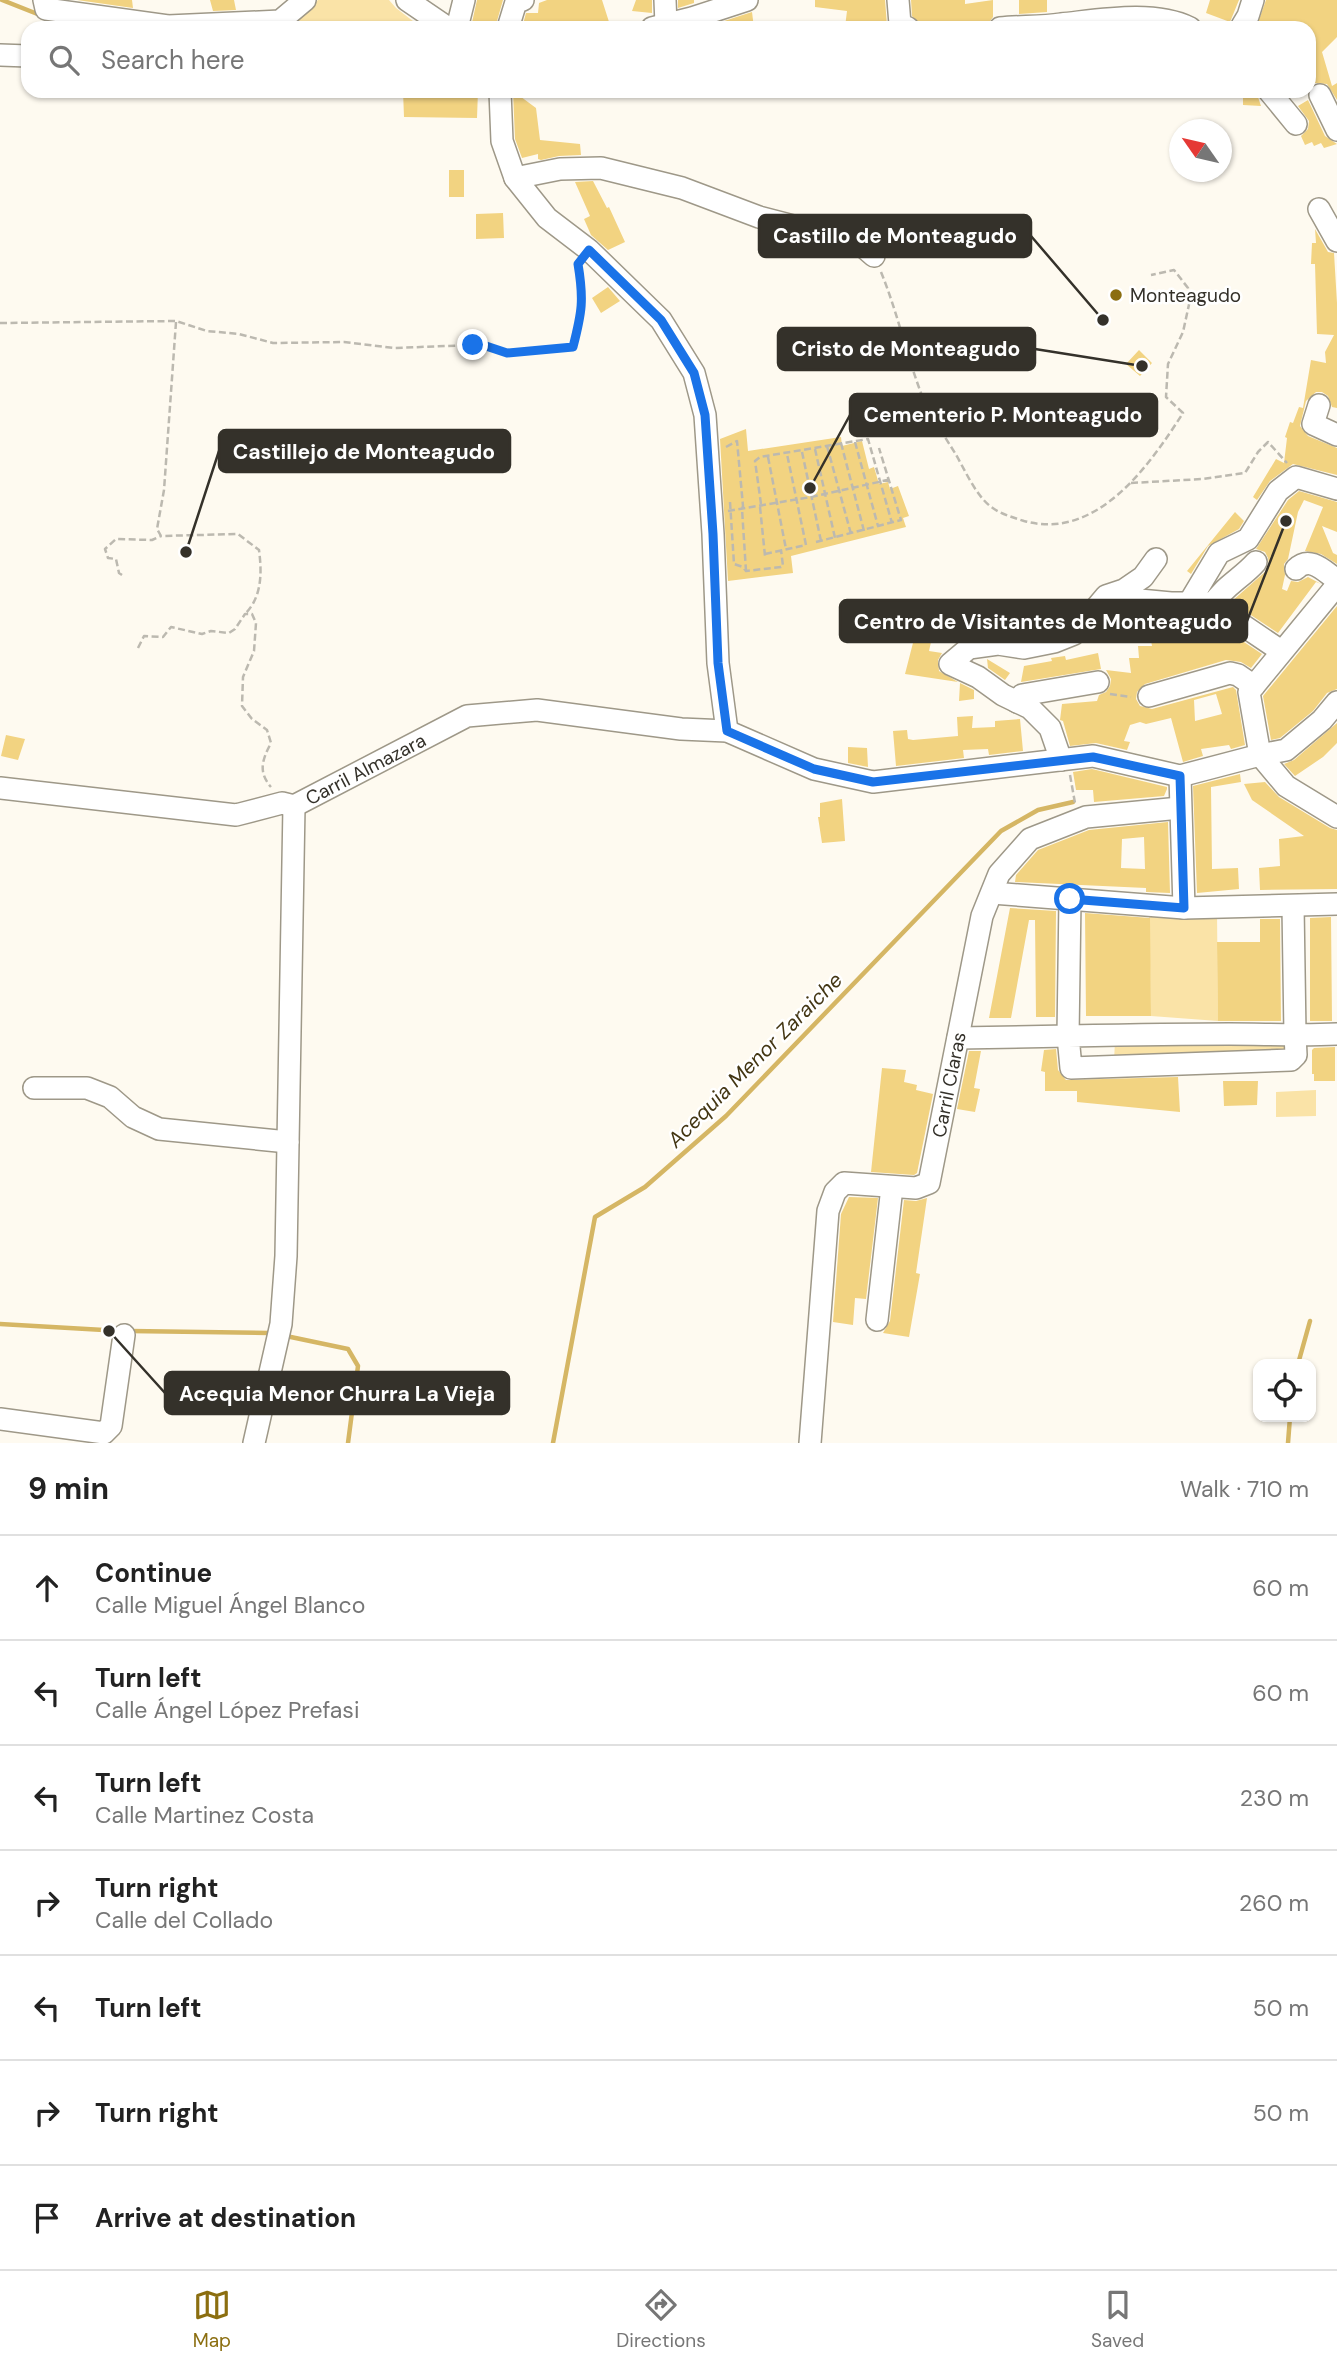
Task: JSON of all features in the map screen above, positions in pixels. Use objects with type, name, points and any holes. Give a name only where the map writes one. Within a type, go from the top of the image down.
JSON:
[{"type":"street","points":[[44,0],[46,9],[132,21]]},
{"type":"street","points":[[280,21],[304,0]]},
{"type":"street","points":[[407,0],[438,21]]},
{"type":"street","points":[[459,21],[464,0]]},
{"type":"street","points":[[660,21],[665,0]]},
{"type":"street","points":[[676,21],[747,0]]},
{"type":"street","points":[[898,0],[900,21]]},
{"type":"street","points":[[1245,21],[1254,0]]},
{"type":"street","points":[[511,21],[519,1]]},
{"type":"street","points":[[1080,21],[1170,21]]},
{"type":"street","points":[[0,55],[21,56]]},
{"type":"street","points":[[1320,95],[1337,131]]},
{"type":"street","points":[[500,98],[502,141],[515,178],[547,218],[589,250],[661,320],[694,373],[705,415],[721,512],[718,663],[727,731],[814,769],[873,782],[1093,757],[1180,776],[1286,750],[1322,720],[1337,702]]},
{"type":"street","points":[[1275,98],[1296,124]]},
{"type":"street","points":[[515,178],[560,169],[601,168],[682,188],[759,217],[859,243],[874,256]]},
{"type":"street","points":[[1319,209],[1337,242]]},
{"type":"street","points":[[1319,405],[1313,424],[1337,435]]},
{"type":"street","points":[[1189,603],[1219,553],[1248,538],[1278,491],[1296,477],[1337,489]]},
{"type":"street","points":[[1064,759],[1051,728],[1030,708],[978,677],[950,664],[969,648],[998,644],[1024,648],[1054,642],[1074,634],[1106,596],[1124,590],[1143,577],[1156,559]]},
{"type":"street","points":[[1212,605],[1231,582],[1241,579],[1256,562]]},
{"type":"street","points":[[1296,569],[1302,563],[1308,562],[1337,582],[1249,692],[1260,755],[1286,786],[1337,817]]},
{"type":"street","points":[[1106,596],[1212,605],[1281,651]]},
{"type":"street","points":[[1149,696],[1230,673],[1254,686]]},
{"type":"street","points":[[1017,702],[1022,695],[1103,687]]},
{"type":"street","name":"Carril Almazara","points":[[0,788],[236,815],[288,805],[467,716],[537,710],[681,729],[727,731]]},
{"type":"street","points":[[1180,776],[1184,908]]},
{"type":"street","points":[[254,1443],[281,1324],[286,1256],[288,805]]},
{"type":"street","name":"Carril Claras","points":[[810,1443],[828,1211],[835,1192],[844,1183],[916,1188],[929,1183],[982,916],[999,874],[1030,839],[1086,817],[1180,808]]},
{"type":"street","points":[[992,893],[1184,908],[1337,904]]},
{"type":"street","points":[[1070,899],[1068,1036],[1071,1068],[1291,1060],[1296,1055],[1293,906]]},
{"type":"street","points":[[958,1038],[1337,1034]]},
{"type":"street","points":[[34,1088],[87,1088],[110,1097],[133,1117],[159,1129],[288,1142]]},
{"type":"street","points":[[877,1320],[892,1186]]},
{"type":"street","points":[[0,1419],[104,1433],[111,1426],[124,1335]]},
{"type":"path","points":[[0,323],[176,321],[207,331],[239,334],[273,343],[344,342],[394,348],[473,345],[507,353],[573,347],[582,312],[583,294],[578,264],[589,250]]},
{"type":"path","points":[[874,256],[893,301],[922,394],[945,437],[988,505],[1006,516],[1036,524],[1071,522],[1089,516],[1130,483],[1183,413],[1166,397],[1168,364],[1183,332],[1190,300],[1188,288],[1174,270],[1151,275]]},
{"type":"path","points":[[161,536],[157,529],[164,491],[176,321]]},
{"type":"path","points":[[788,454],[806,545],[765,555],[755,461],[760,457],[868,439],[892,523]]},
{"type":"path","points":[[726,458],[726,446],[737,441],[746,571]]},
{"type":"path","points":[[855,441],[878,526]]},
{"type":"path","points":[[1130,483],[1245,473],[1268,442],[1296,477]]},
{"type":"path","points":[[841,443],[864,531]]},
{"type":"path","points":[[827,446],[851,534]]},
{"type":"path","points":[[815,448],[835,538]]},
{"type":"path","points":[[801,450],[818,541],[901,520],[879,448]]},
{"type":"path","points":[[746,571],[783,566],[777,502],[768,456]]},
{"type":"path","points":[[721,512],[890,480]]},
{"type":"path","points":[[729,497],[721,512],[734,564],[746,571]]},
{"type":"path","points":[[122,575],[119,573],[116,559],[105,555],[105,549],[116,539],[152,540],[161,536],[239,534],[259,550],[261,579],[258,592],[251,608],[234,629],[229,633],[211,631],[202,634],[171,626],[163,637],[144,636],[138,648]]},
{"type":"path","points":[[245,614],[252,614],[256,622],[254,651],[243,677],[242,706],[252,719],[267,730],[271,743],[263,758],[261,770],[269,785],[279,792],[288,805]]},
{"type":"path","points":[[1103,687],[1111,695],[1136,698],[1149,696]]},
{"type":"path","points":[[1064,759],[1076,810]]},
{"type":"shaded area","points":[[318,0],[389,0],[413,21],[292,21]]},
{"type":"shaded area","points":[[1217,910],[1218,1021],[1151,1016],[1149,912]]},
{"type":"shaded area","points":[[1287,1040],[1284,1055],[1114,1061],[1115,1041]]},
{"type":"shaded area","points":[[1316,1090],[1316,1116],[1276,1117],[1276,1092]]},
{"type":"building","points":[[77,0],[132,0],[133,8]]},
{"type":"building","points":[[210,0],[234,0],[236,10],[213,11]]},
{"type":"building","points":[[477,0],[503,0],[497,21],[472,21]]},
{"type":"building","points":[[547,0],[602,0],[609,21],[524,21],[526,13],[538,13],[539,3]]},
{"type":"building","points":[[636,0],[652,0],[652,13],[632,11]]},
{"type":"building","points":[[678,0],[694,0],[694,3],[678,8]]},
{"type":"building","points":[[815,0],[885,0],[887,21],[846,21],[847,11],[815,7]]},
{"type":"building","points":[[911,0],[965,0],[965,4],[993,0],[993,17],[990,21],[917,21],[912,16]]},
{"type":"building","points":[[1019,0],[1047,0],[1047,12],[1019,14]]},
{"type":"building","points":[[1210,0],[1239,0],[1230,21],[1206,13]]},
{"type":"building","points":[[1266,0],[1337,0],[1337,37],[1322,52],[1332,86],[1337,83],[1337,100],[1327,84],[1316,83],[1316,21],[1258,21]]},
{"type":"building","points":[[752,12],[753,21],[724,21]]},
{"type":"building","points":[[403,98],[478,98],[477,118],[404,117]]},
{"type":"building","points":[[513,98],[522,98],[536,108],[540,140],[580,144],[581,155],[541,160],[538,159],[538,154],[522,158],[515,139]]},
{"type":"building","points":[[1243,98],[1258,98],[1261,106],[1243,105]]},
{"type":"building","points":[[1308,100],[1325,136],[1337,144],[1324,148],[1321,143],[1314,146],[1312,142],[1305,145],[1301,136],[1308,129],[1309,121],[1298,106]]},
{"type":"building","points":[[449,170],[464,170],[464,197],[449,197]]},
{"type":"building","points":[[593,181],[625,242],[608,250],[591,235],[584,219],[590,216],[575,182]]},
{"type":"building","points":[[503,213],[504,238],[476,239],[476,214]]},
{"type":"building","points":[[1315,229],[1328,252],[1334,253],[1337,408],[1332,407],[1328,396],[1316,392],[1306,401],[1300,426],[1308,436],[1337,448],[1337,475],[1293,464],[1270,481],[1257,500],[1253,497],[1276,459],[1284,463],[1285,437],[1299,407],[1303,408],[1311,360],[1326,363],[1325,352],[1334,335],[1317,334],[1315,264],[1311,264],[1312,243],[1316,243]]},
{"type":"building","points":[[608,287],[620,301],[601,313],[592,298]]},
{"type":"building","points":[[1139,350],[1152,363],[1140,376],[1126,364]]},
{"type":"building","points":[[746,429],[748,451],[841,437],[842,446],[862,441],[869,469],[874,467],[879,484],[888,482],[890,489],[898,486],[909,516],[903,518],[906,527],[791,556],[793,573],[728,581],[720,439]]},
{"type":"building","points":[[1299,491],[1337,502],[1337,532],[1322,526],[1333,553],[1337,555],[1337,564],[1321,554],[1305,551],[1323,507],[1304,500],[1298,512],[1288,559],[1284,564],[1282,589],[1287,591],[1291,581],[1298,582],[1308,577],[1321,584],[1316,582],[1278,633],[1231,602],[1266,571],[1268,558],[1265,552],[1256,549],[1288,500]]},
{"type":"building","points":[[1235,512],[1244,521],[1239,529],[1208,546],[1191,574],[1187,571]]},
{"type":"building","points":[[1337,606],[1337,689],[1327,693],[1313,711],[1280,738],[1271,740],[1263,696]]},
{"type":"building","points":[[1213,621],[1239,642],[1241,640],[1262,654],[1251,668],[1241,662],[1226,660],[1145,684],[1137,692],[1136,699],[1140,706],[1152,709],[1233,687],[1236,690],[1245,745],[1231,749],[1229,745],[1201,749],[1203,756],[1183,762],[1171,718],[1130,725],[1124,741],[1130,742],[1127,750],[1096,743],[1070,746],[1063,721],[1060,720],[1062,704],[1097,701],[1099,695],[1106,692],[1110,686],[1111,679],[1106,670],[1131,673],[1129,658],[1139,658],[1138,646],[1152,646],[1149,630],[1178,625],[1178,629]],"holes":[[[1216,694],[1222,714],[1195,721],[1194,700]]]},
{"type":"building","points":[[914,639],[931,642],[929,651],[942,653],[938,660],[939,671],[958,682],[905,674]]},
{"type":"building","points":[[1098,653],[1101,669],[1021,682],[1024,666],[1052,661],[1051,658],[1065,656],[1066,660]]},
{"type":"building","points":[[987,659],[1010,673],[1005,680],[988,668]]},
{"type":"building","points":[[960,683],[974,690],[974,699],[959,701]]},
{"type":"building","points":[[973,716],[972,728],[995,727],[995,721],[1020,719],[1023,751],[989,755],[988,749],[963,750],[964,758],[896,766],[893,731],[907,730],[908,739],[913,740],[958,736],[957,717]]},
{"type":"building","points":[[1337,723],[1337,743],[1323,757],[1295,776],[1284,764],[1294,760]]},
{"type":"building","points":[[6,735],[25,739],[18,760],[1,756]]},
{"type":"building","points":[[848,747],[867,748],[868,767],[848,763]]},
{"type":"building","points":[[1092,769],[1167,789],[1164,796],[1094,802],[1093,790],[1076,790],[1073,772]]},
{"type":"building","points":[[1240,774],[1241,782],[1211,787],[1212,869],[1238,868],[1239,889],[1197,893],[1193,786]]},
{"type":"building","points":[[1265,782],[1279,797],[1337,830],[1337,889],[1260,890],[1259,868],[1280,866],[1279,839],[1304,836],[1252,800],[1244,784]]},
{"type":"building","points":[[842,799],[845,841],[822,843],[818,817],[820,803]]},
{"type":"building","points":[[1168,822],[1170,893],[1146,892],[1146,888],[1015,882],[1016,875],[1038,850],[1089,830]],"holes":[[[1144,837],[1145,869],[1121,868],[1122,839]]]},
{"type":"building","points":[[1010,908],[1056,911],[1055,1017],[1036,1017],[1035,920],[1029,920],[1011,1018],[989,1018]]},
{"type":"building","points":[[1085,913],[1150,918],[1151,1016],[1086,1016]]},
{"type":"building","points":[[1331,917],[1332,1021],[1310,1021],[1310,918]]},
{"type":"building","points":[[1260,919],[1280,919],[1281,1021],[1218,1021],[1217,942],[1260,942]]},
{"type":"building","points":[[1335,1047],[1335,1081],[1314,1081],[1312,1050]]},
{"type":"building","points":[[1056,1049],[1058,1070],[1066,1080],[1178,1077],[1180,1112],[1077,1102],[1077,1091],[1045,1091],[1045,1072],[1041,1071],[1044,1050]]},
{"type":"building","points":[[969,1051],[981,1051],[974,1088],[980,1089],[975,1112],[957,1109]]},
{"type":"building","points":[[882,1068],[906,1070],[904,1082],[917,1085],[916,1090],[933,1094],[917,1173],[914,1175],[871,1172]]},
{"type":"building","points":[[1223,1081],[1258,1081],[1257,1105],[1224,1106]]},
{"type":"building","points":[[849,1197],[878,1198],[866,1299],[855,1298],[853,1325],[833,1322],[841,1214]]},
{"type":"building","points":[[927,1198],[916,1273],[920,1274],[909,1337],[883,1333],[890,1321],[904,1200]]},
{"type":"waterway","points":[[2,0],[40,15]]},
{"type":"waterway","name":"Acequia Menor Zaraiche","points":[[553,1443],[595,1217],[645,1187],[726,1116],[1001,831],[1038,810],[1073,802]]},
{"type":"waterway","points":[[1299,1359],[1310,1321]]},
{"type":"waterway","points":[[0,1324],[121,1331]]},
{"type":"waterway","points":[[130,1331],[269,1333]]},
{"type":"waterway","points":[[286,1336],[348,1349],[358,1366],[348,1443]]},
{"type":"waterway","points":[[1288,1443],[1290,1422]]},
{"type":"place","name":"Monteagudo","points":[[1116,295]]},
{"type":"place","name":"Castillo de Monteagudo","points":[[1103,320]]},
{"type":"place","name":"Cristo de Monteagudo","points":[[1142,366]]},
{"type":"place","name":"Cementerio P. Monteagudo","points":[[810,488]]},
{"type":"place","name":"Centro de Visitantes de Monteagudo","points":[[1286,521]]},
{"type":"place","name":"Castillejo de Monteagudo","points":[[186,552]]},
{"type":"place","name":"Acequia Menor Churra La Vieja","points":[[109,1331]]},
{"type":"route","points":[[473,345],[507,353],[573,347],[582,312],[583,294],[578,264],[589,250],[661,320],[694,373],[705,415],[718,663],[727,731],[814,769],[873,782],[1093,757],[1180,776],[1184,908],[1070,899]]}]
